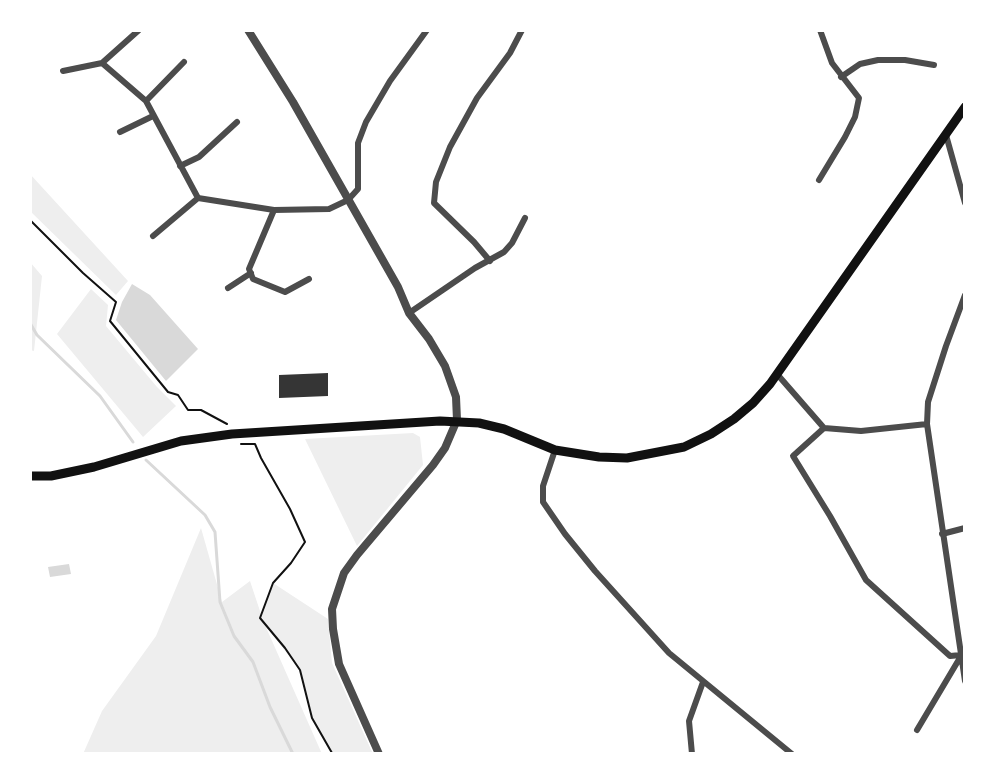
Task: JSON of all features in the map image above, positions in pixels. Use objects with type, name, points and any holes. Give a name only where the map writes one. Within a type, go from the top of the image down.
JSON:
[{"type":"main road","points":[[30,476],[51,476],[94,467],[181,441],[232,434],[457,420],[504,429],[555,450],[599,457],[627,458],[684,447],[711,434],[734,419],[753,403],[777,374],[965,107]]},
{"type":"street","points":[[63,70],[102,63],[139,30]]},
{"type":"street","points":[[248,30],[293,102],[398,287],[409,313],[429,339],[445,366],[456,397],[457,420],[445,447],[433,465],[344,573],[332,609],[339,664],[379,754]]},
{"type":"street","points":[[153,236],[198,198],[274,210],[329,209],[348,200],[358,189],[358,143],[366,122],[390,81],[427,30]]},
{"type":"street","points":[[490,261],[434,203],[436,182],[450,147],[477,98],[510,53],[522,30]]},
{"type":"street","points":[[819,180],[855,117],[859,98],[832,63],[820,30]]},
{"type":"street","points":[[841,77],[860,64],[878,60],[904,60],[934,65]]},
{"type":"street","points":[[146,102],[183,62]]},
{"type":"street","points":[[102,63],[146,102],[198,198]]},
{"type":"street","points":[[120,132],[153,116]]},
{"type":"street","points":[[180,166],[199,157],[237,122]]},
{"type":"street","points":[[945,134],[965,203]]},
{"type":"street","points":[[274,210],[249,269],[253,279],[285,292],[309,279]]},
{"type":"street","points":[[409,313],[475,268],[504,252],[512,243],[525,218]]},
{"type":"street","points":[[228,288],[250,273]]},
{"type":"street","points":[[965,295],[928,402],[927,424],[965,681]]},
{"type":"street","points":[[777,374],[824,428],[861,431],[927,424]]},
{"type":"street","points":[[824,428],[793,456],[866,580],[950,656],[961,656]]},
{"type":"street","points":[[555,450],[543,486],[543,502],[595,572],[669,653],[792,754]]},
{"type":"street","points":[[942,534],[965,528]]},
{"type":"street","points":[[917,730],[961,656]]},
{"type":"street","points":[[692,754],[689,721],[703,682]]},
{"type":"path","points":[[30,220],[116,302],[110,321],[168,392],[178,395],[188,410],[201,410],[221,420],[231,427],[232,434]]},
{"type":"path","points":[[233,444],[255,444],[305,542],[291,563],[273,583],[260,618],[300,670],[312,718],[332,753],[335,754]]},
{"type":"shaded area","points":[[30,174],[128,281],[116,295],[30,211]]},
{"type":"shaded area","points":[[30,262],[42,276],[34,351],[30,350]]},
{"type":"shaded area","points":[[132,284],[150,295],[198,349],[166,381],[116,320],[122,302]]},
{"type":"shaded area","points":[[91,289],[108,305],[106,326],[176,406],[143,437],[57,334]]},
{"type":"shaded area","points":[[413,433],[420,437],[423,465],[357,546],[305,439]]},
{"type":"shaded area","points":[[201,528],[222,602],[250,581],[261,614],[273,583],[328,619],[332,663],[373,754],[332,753],[312,718],[300,670],[265,625],[322,754],[83,754],[102,711],[156,636]]},
{"type":"shaded area","points":[[69,564],[71,574],[50,577],[48,567]]},
{"type":"building","points":[[328,373],[328,396],[279,398],[279,375]]},
{"type":"waterway","points":[[30,323],[37,335],[100,396],[133,442]]},
{"type":"waterway","points":[[146,460],[205,515],[215,532],[220,602],[234,636],[253,662],[270,707],[293,754]]}]
